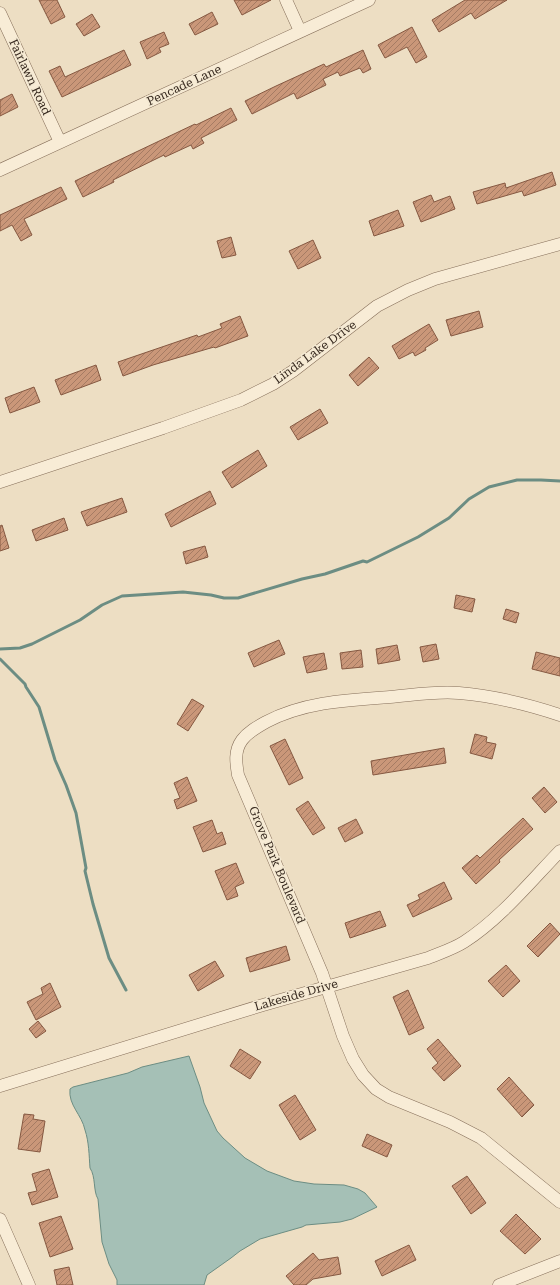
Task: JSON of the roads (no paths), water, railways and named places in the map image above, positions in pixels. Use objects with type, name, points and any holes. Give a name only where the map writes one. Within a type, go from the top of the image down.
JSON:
[{"type":"street","points":[[286,0],[300,31]]},
{"type":"street","name":"Pencade Lane","points":[[0,170],[369,0]]},
{"type":"street","name":"Fairlawn Road","points":[[0,12],[60,142]]},
{"type":"street","name":"Linda Lake Drive","points":[[0,482],[163,428],[240,400],[272,384],[293,371],[378,306],[408,290],[435,279],[560,244]]},
{"type":"street","name":"Grove Park Boulevard","points":[[560,715],[514,702],[457,693],[352,700],[312,705],[278,716],[248,734],[241,742],[237,751],[236,762],[238,775],[327,987],[343,1036],[353,1059],[363,1075],[371,1084],[389,1097],[450,1122],[476,1135],[560,1202]]},
{"type":"street","name":"Lakeside Drive","points":[[0,1086],[222,1017],[428,958],[448,950],[464,942],[498,915],[560,851]]},
{"type":"street","points":[[0,1219],[29,1285]]},
{"type":"street","points":[[499,1285],[560,1261]]},
{"type":"waterway","points":[[0,649],[20,648],[32,644],[80,620],[102,605],[122,596],[183,592],[224,598],[238,598],[302,579],[325,574],[363,561],[367,562],[418,537],[449,518],[469,499],[489,487],[517,480],[560,481]]},
{"type":"waterway","points":[[0,659],[25,684],[39,707],[55,760],[76,813],[86,868],[85,871],[109,958],[126,990]]}]
